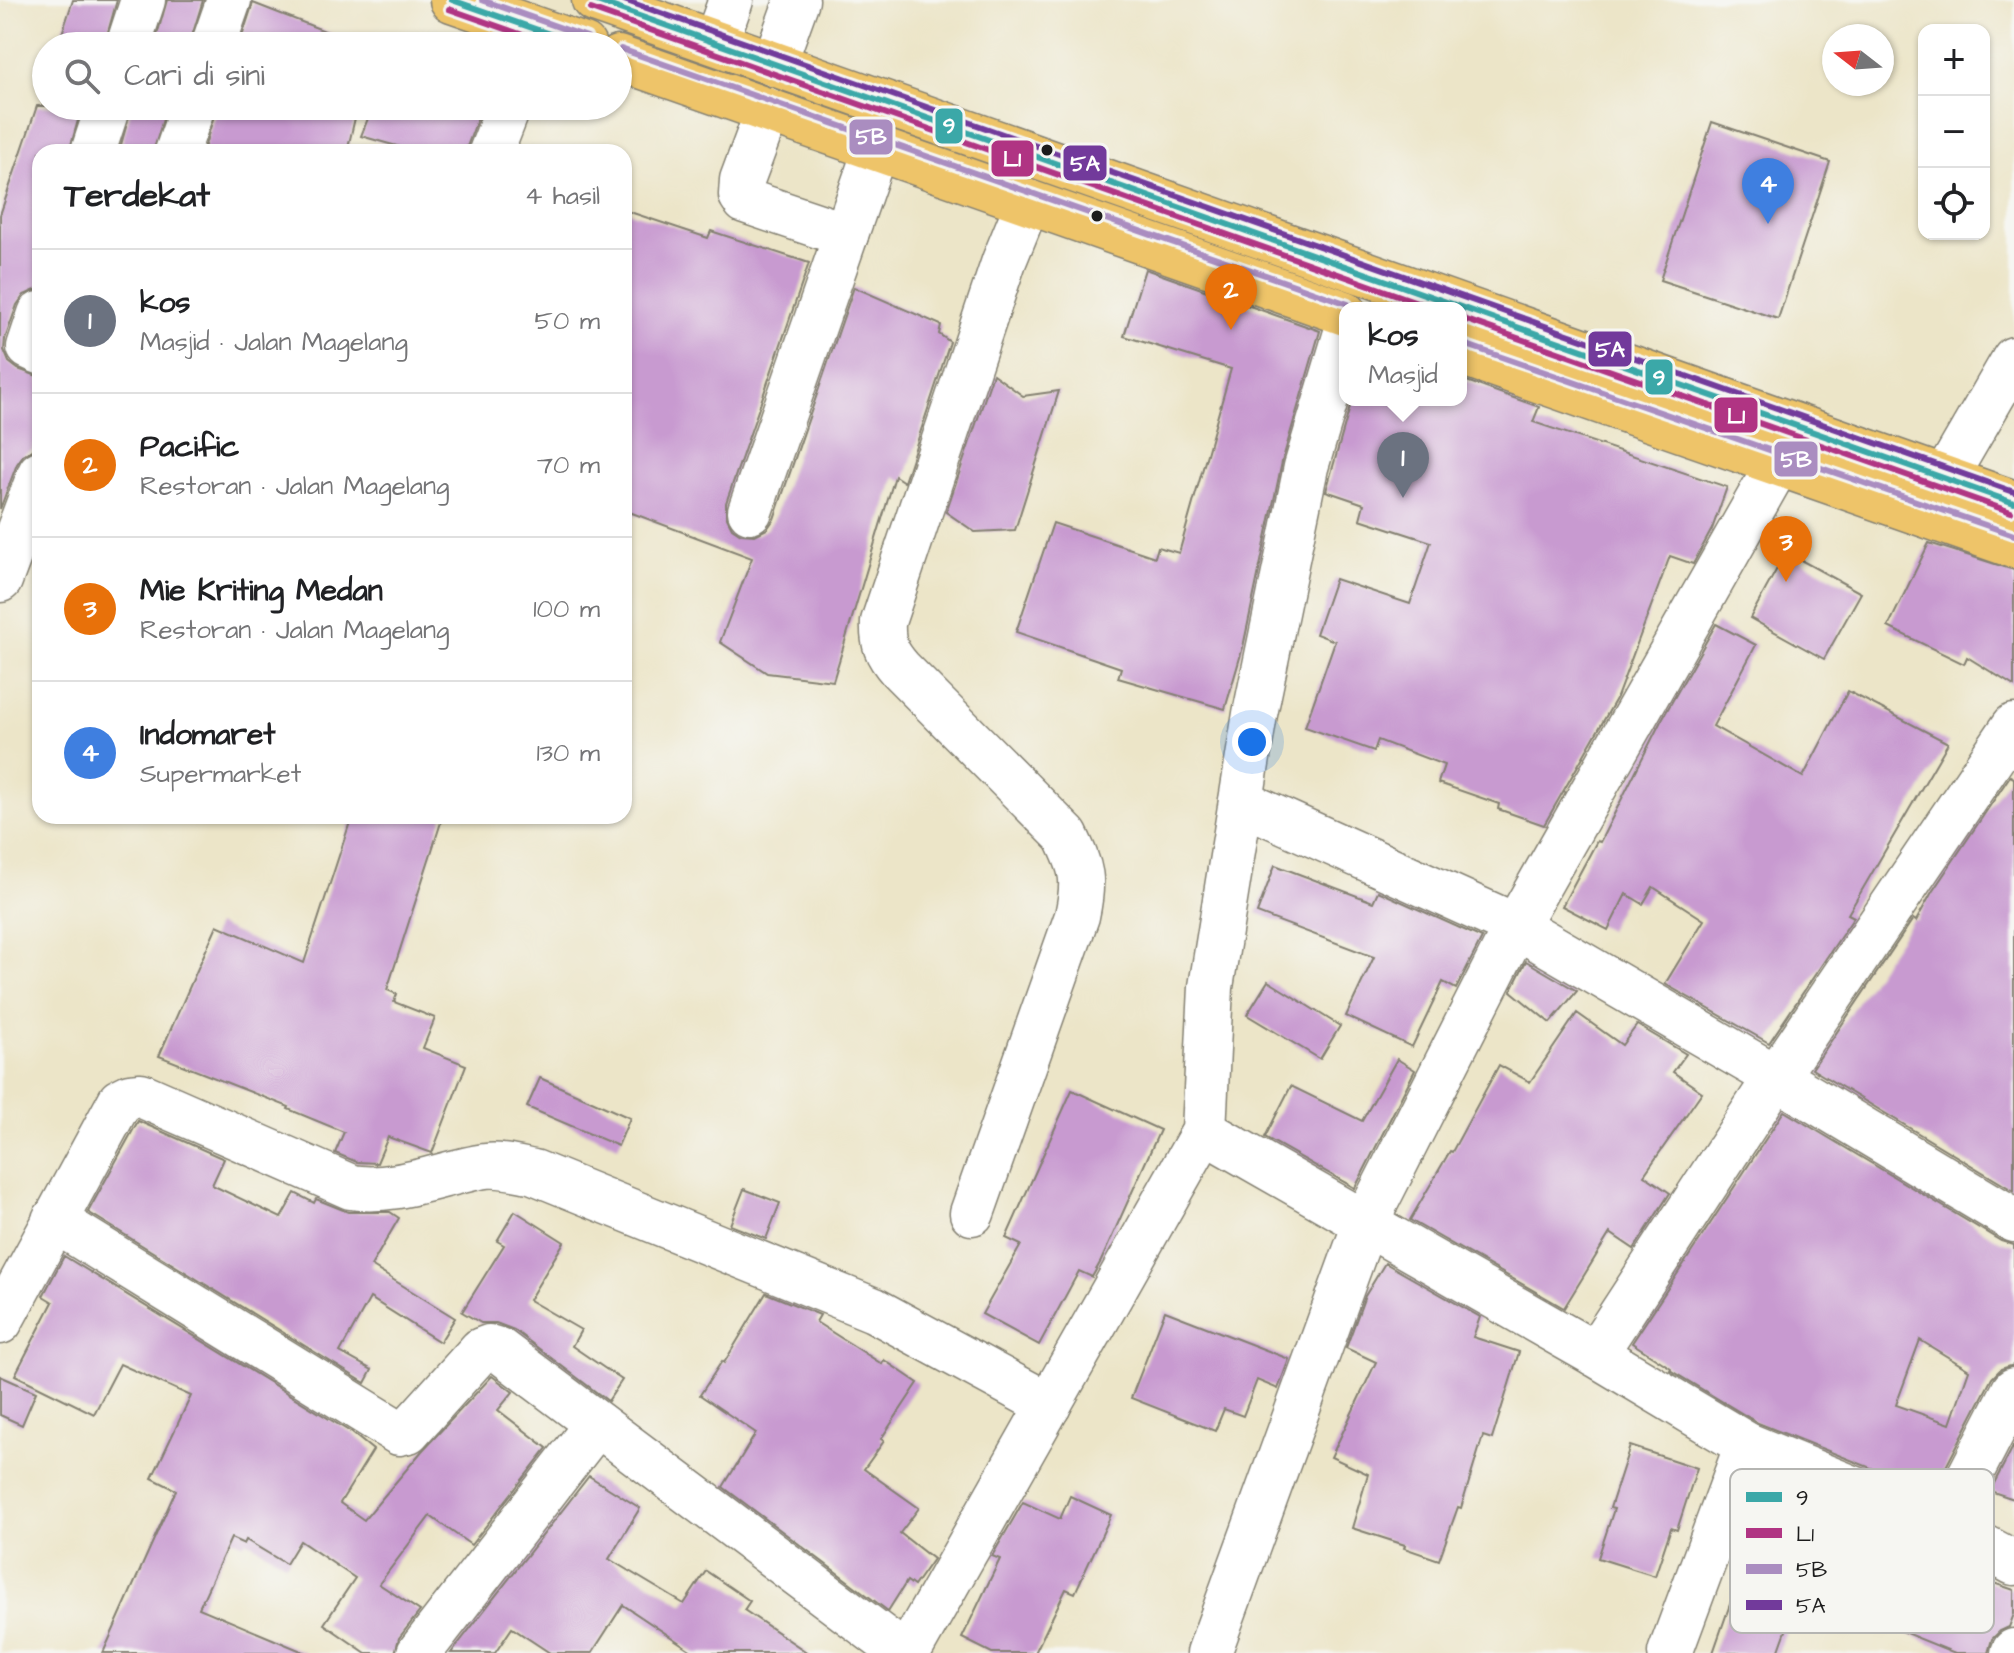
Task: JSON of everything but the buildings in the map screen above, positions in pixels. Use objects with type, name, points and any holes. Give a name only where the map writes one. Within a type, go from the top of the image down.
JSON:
[{"type":"main road","points":[[452,0],[522,32]]},
{"type":"main road","points":[[594,0],[1447,302]]},
{"type":"main road","points":[[632,63],[1339,311]]},
{"type":"main road","points":[[1467,309],[2014,503]]},
{"type":"main road","points":[[1467,355],[2014,546]]},
{"type":"street","points":[[133,32],[143,0]]},
{"type":"street","points":[[218,32],[229,0]]},
{"type":"street","points":[[716,42],[731,0]]},
{"type":"street","points":[[774,64],[797,0]]},
{"type":"street","points":[[768,110],[742,180],[741,195],[745,201],[846,235]]},
{"type":"street","points":[[96,144],[103,120]]},
{"type":"street","points":[[180,144],[188,120]]},
{"type":"street","points":[[494,144],[504,120]]},
{"type":"street","points":[[750,511],[876,148]]},
{"type":"street","points":[[972,1213],[1077,916],[1083,891],[1080,866],[1066,836],[887,654],[882,641],[883,622],[1004,261],[1028,202]]},
{"type":"street","points":[[54,1220],[399,1433],[408,1431],[481,1350],[489,1347],[499,1350],[905,1653],[1204,1131],[1211,987],[1255,714],[1306,467],[1339,356]]},
{"type":"street","points":[[1945,478],[2014,359]]},
{"type":"street","points":[[1209,1653],[1365,1224],[1516,926],[1778,464]]},
{"type":"street","points":[[0,580],[32,494]]},
{"type":"street","points":[[1595,1354],[1776,1077],[2014,726]]},
{"type":"street","points":[[1241,802],[1516,926],[2014,1220]]},
{"type":"street","points":[[0,1322],[120,1101],[141,1095],[351,1187],[387,1187],[488,1166],[534,1172],[874,1310],[1049,1405]]},
{"type":"street","points":[[1204,1131],[1595,1354],[1747,1445],[1806,1469]]},
{"type":"street","points":[[1973,1469],[2014,1390]]},
{"type":"street","points":[[419,1653],[597,1424]]},
{"type":"street","points":[[1738,1469],[1747,1445]]},
{"type":"street","points":[[1670,1653],[1730,1491]]},
{"type":"street","points":[[1994,1552],[2014,1563]]},
{"type":"transit line","name":"9","points":[[452,0],[544,32]]},
{"type":"transit line","name":"5B","points":[[482,0],[573,32]]},
{"type":"transit line","name":"9","points":[[594,0],[1447,302]]},
{"type":"transit line","name":"5A","points":[[624,0],[2014,492]]},
{"type":"transit line","name":"L1","points":[[449,9],[514,32]]},
{"type":"transit line","name":"L1","points":[[591,9],[1417,302]]},
{"type":"transit line","name":"5B","points":[[632,53],[1342,302]]},
{"type":"transit line","name":"9","points":[[1467,309],[2014,503]]},
{"type":"transit line","name":"L1","points":[[1467,320],[2011,512]]},
{"type":"transit line","name":"5B","points":[[1467,345],[2014,535]]},
{"type":"place","name":"Indomaret","points":[[1768,224]]},
{"type":"place","name":"Pacific","points":[[1231,330]]},
{"type":"place","name":"kos","points":[[1403,498]]},
{"type":"place","name":"Mie Kriting Medan","points":[[1786,582]]}]
